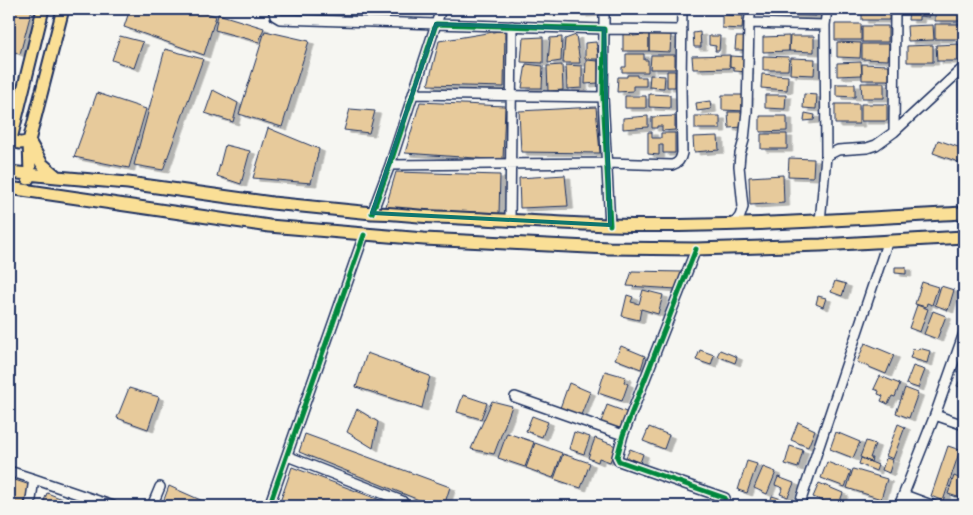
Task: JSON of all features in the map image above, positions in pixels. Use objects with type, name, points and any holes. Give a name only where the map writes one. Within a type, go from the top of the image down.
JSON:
[{"type":"main road","points":[[29,141],[20,144],[10,141],[43,9]]},
{"type":"main road","points":[[24,190],[30,174],[29,141],[63,9]]},
{"type":"main road","points":[[29,141],[42,164],[56,177]]},
{"type":"main road","points":[[9,172],[128,183],[272,203],[372,213],[610,225],[820,222],[964,213]]},
{"type":"main road","points":[[9,188],[269,226],[443,240],[609,248],[696,249],[821,245],[964,236]]},
{"type":"street","points":[[274,9],[276,16],[280,19],[682,30]]},
{"type":"street","points":[[372,213],[390,165],[441,9]]},
{"type":"street","points":[[604,9],[603,97],[610,225]]},
{"type":"street","points":[[390,165],[676,164],[680,161],[682,152],[682,9]]},
{"type":"street","points":[[734,224],[740,216],[743,207],[739,166],[747,111],[751,9]]},
{"type":"street","points":[[820,222],[826,156],[827,9]]},
{"type":"street","points":[[894,132],[895,9]]},
{"type":"street","points":[[749,22],[826,25]]},
{"type":"street","points":[[510,220],[512,26]]},
{"type":"street","points":[[826,156],[838,150],[867,148],[876,145],[894,132],[964,67]]},
{"type":"street","points":[[413,94],[603,97]]},
{"type":"street","points":[[269,506],[364,235]]},
{"type":"street","points":[[799,506],[888,240]]},
{"type":"street","points":[[696,249],[623,435],[617,457],[620,461],[725,498]]},
{"type":"street","points":[[899,506],[935,415],[964,332]]},
{"type":"street","points":[[515,398],[623,435]]},
{"type":"street","points":[[935,415],[964,426]]},
{"type":"street","points":[[287,456],[402,501],[406,506]]},
{"type":"street","points":[[9,471],[113,506]]},
{"type":"street","points":[[30,506],[34,479]]},
{"type":"street","points":[[152,506],[160,487]]},
{"type":"street","points":[[904,495],[934,506]]},
{"type":"highlighted area","points":[[436,24],[604,29],[610,225],[372,213]]},
{"type":"building","points":[[9,9],[32,9],[20,54],[9,50]]},
{"type":"building","points":[[130,9],[192,9],[216,16],[204,55],[124,27]]},
{"type":"building","points":[[311,9],[331,10],[318,10],[318,12],[311,13]]},
{"type":"building","points":[[370,9],[387,9],[387,10],[370,11]]},
{"type":"building","points":[[387,9],[406,9],[406,10],[387,12]]},
{"type":"building","points":[[545,9],[561,9],[561,12],[545,13]]},
{"type":"building","points":[[562,9],[580,9],[580,13],[563,12]]},
{"type":"building","points":[[582,9],[602,9],[602,13],[581,14]]},
{"type":"building","points":[[724,9],[748,9],[748,12],[724,12]]},
{"type":"building","points":[[765,9],[788,9],[788,13],[765,13]]},
{"type":"building","points":[[791,9],[816,9],[816,16],[791,15]]},
{"type":"building","points":[[862,9],[889,9],[889,20],[862,20]]},
{"type":"building","points":[[909,9],[929,9],[929,17],[919,16],[919,20],[908,20]]},
{"type":"building","points":[[935,9],[961,9],[961,21],[935,21]]},
{"type":"building","points":[[218,14],[264,28],[259,42],[215,30]]},
{"type":"building","points":[[722,15],[743,16],[742,29],[722,28]]},
{"type":"building","points":[[835,24],[861,24],[861,40],[835,40]]},
{"type":"building","points":[[935,24],[960,24],[960,39],[935,39]]},
{"type":"building","points":[[933,25],[934,40],[908,41],[907,26]]},
{"type":"building","points":[[862,26],[888,26],[888,42],[862,42]]},
{"type":"building","points":[[505,30],[504,87],[428,85],[439,41]]},
{"type":"building","points":[[265,31],[309,41],[282,127],[239,114]]},
{"type":"building","points":[[644,32],[649,32],[649,51],[623,51],[623,33],[633,33],[633,36],[644,35]]},
{"type":"building","points":[[700,32],[701,47],[694,47],[693,33]]},
{"type":"building","points":[[649,34],[671,35],[670,52],[649,51]]},
{"type":"building","points":[[576,35],[580,63],[563,63],[565,39]]},
{"type":"building","points":[[120,36],[143,42],[134,68],[112,60]]},
{"type":"building","points":[[709,36],[720,36],[719,51],[715,51],[716,46],[709,45]]},
{"type":"building","points":[[789,36],[789,51],[763,52],[763,37]]},
{"type":"building","points":[[790,36],[814,36],[814,52],[789,51]]},
{"type":"building","points":[[543,37],[543,63],[521,62],[523,38]]},
{"type":"building","points":[[562,37],[561,61],[548,63],[550,38]]},
{"type":"building","points":[[736,37],[747,37],[747,50],[735,50]]},
{"type":"building","points":[[596,42],[599,59],[585,59],[585,43]]},
{"type":"building","points":[[837,42],[861,43],[860,58],[837,57]]},
{"type":"building","points":[[862,44],[889,44],[888,60],[862,59]]},
{"type":"building","points":[[959,44],[960,61],[937,61],[936,45]]},
{"type":"building","points":[[933,45],[933,62],[907,62],[907,46]]},
{"type":"building","points":[[165,49],[203,59],[163,170],[134,165]]},
{"type":"building","points":[[626,54],[644,54],[644,60],[648,60],[648,72],[622,72],[622,67],[626,67]]},
{"type":"building","points":[[651,55],[675,55],[675,69],[650,69]]},
{"type":"building","points":[[730,55],[730,68],[693,69],[692,56]]},
{"type":"building","points":[[730,56],[748,57],[748,72],[734,71],[734,67],[729,66]]},
{"type":"building","points":[[763,56],[789,57],[788,70],[763,70]]},
{"type":"building","points":[[791,58],[815,59],[814,75],[790,74]]},
{"type":"building","points":[[586,60],[598,61],[598,83],[585,84]]},
{"type":"building","points":[[861,62],[862,75],[837,76],[837,63]]},
{"type":"building","points":[[526,64],[543,66],[542,88],[522,88]]},
{"type":"building","points":[[862,64],[889,65],[889,80],[862,80]]},
{"type":"building","points":[[562,65],[563,90],[548,91],[547,66]]},
{"type":"building","points":[[566,65],[582,66],[582,88],[567,89]]},
{"type":"building","points":[[667,71],[675,71],[675,87],[667,87]]},
{"type":"building","points":[[762,74],[788,76],[787,90],[761,88]]},
{"type":"building","points":[[627,75],[646,77],[646,86],[633,86],[633,91],[617,92],[618,77],[627,77]]},
{"type":"building","points":[[650,75],[665,76],[664,88],[649,87]]},
{"type":"building","points":[[861,83],[884,83],[884,98],[862,98]]},
{"type":"building","points":[[836,84],[855,84],[855,97],[836,96]]},
{"type":"building","points":[[213,90],[238,103],[233,122],[205,113]]},
{"type":"building","points":[[97,93],[146,109],[129,168],[74,157]]},
{"type":"building","points":[[649,94],[670,95],[670,108],[649,107]]},
{"type":"building","points":[[804,94],[817,95],[816,109],[803,108]]},
{"type":"building","points":[[722,95],[748,95],[747,111],[722,110]]},
{"type":"building","points":[[765,95],[786,95],[785,109],[765,108]]},
{"type":"building","points":[[625,96],[646,96],[646,108],[625,108]]},
{"type":"building","points":[[710,101],[711,109],[697,111],[696,103]]},
{"type":"building","points":[[420,102],[505,106],[503,160],[405,153]]},
{"type":"building","points":[[835,104],[859,104],[859,124],[835,124]]},
{"type":"building","points":[[861,104],[887,104],[887,121],[861,121]]},
{"type":"building","points":[[596,107],[600,153],[521,152],[519,111]]},
{"type":"building","points":[[350,109],[375,111],[369,133],[344,130]]},
{"type":"building","points":[[728,112],[742,112],[743,127],[729,128]]},
{"type":"building","points":[[805,113],[815,115],[814,120],[804,121]]},
{"type":"building","points":[[648,116],[648,127],[623,129],[623,118]]},
{"type":"building","points":[[675,116],[675,130],[662,131],[662,126],[652,128],[652,117]]},
{"type":"building","points":[[695,116],[720,116],[720,129],[695,129]]},
{"type":"building","points":[[760,116],[787,116],[787,131],[760,132]]},
{"type":"building","points":[[268,128],[319,149],[311,183],[253,178]]},
{"type":"building","points":[[648,132],[652,132],[652,138],[661,138],[661,133],[675,133],[675,153],[663,153],[663,145],[659,145],[659,155],[648,154]]},
{"type":"building","points":[[761,134],[787,134],[787,149],[761,149]]},
{"type":"building","points":[[718,136],[719,150],[694,152],[693,137]]},
{"type":"building","points":[[938,140],[964,149],[964,164],[933,153]]},
{"type":"building","points":[[225,145],[250,151],[241,184],[217,176]]},
{"type":"building","points":[[789,158],[814,159],[813,177],[788,176]]},
{"type":"building","points":[[396,172],[500,175],[499,214],[384,213]]},
{"type":"building","points":[[565,175],[568,206],[520,208],[519,178]]},
{"type":"building","points":[[783,175],[784,203],[750,205],[749,177]]},
{"type":"building","points":[[895,267],[906,267],[906,274],[895,273]]},
{"type":"building","points":[[632,271],[683,272],[677,289],[627,286]]},
{"type":"building","points":[[835,281],[846,284],[842,296],[831,292]]},
{"type":"building","points":[[922,282],[938,287],[932,305],[927,303],[926,307],[915,304]]},
{"type":"building","points":[[941,286],[954,290],[948,310],[935,305]]},
{"type":"building","points":[[643,290],[663,295],[658,314],[641,309],[639,320],[622,316],[627,295],[633,297],[631,302],[639,304]]},
{"type":"building","points":[[818,296],[826,298],[823,307],[816,304]]},
{"type":"building","points":[[917,305],[928,309],[920,332],[909,328]]},
{"type":"building","points":[[933,311],[946,316],[937,339],[924,334]]},
{"type":"building","points":[[865,343],[894,355],[886,374],[857,362]]},
{"type":"building","points":[[621,346],[645,356],[641,369],[615,359]]},
{"type":"building","points":[[919,348],[930,351],[927,363],[910,358],[913,349],[918,350]]},
{"type":"building","points":[[700,350],[714,355],[711,365],[696,360]]},
{"type":"building","points":[[720,350],[737,357],[735,363],[717,356]]},
{"type":"building","points":[[367,353],[430,376],[422,408],[356,387]]},
{"type":"building","points":[[913,366],[925,370],[918,388],[906,384]]},
{"type":"building","points":[[605,371],[626,377],[624,382],[628,384],[622,401],[598,393]]},
{"type":"building","points":[[880,376],[900,384],[895,397],[892,396],[888,404],[881,401],[883,396],[874,389]]},
{"type":"building","points":[[960,380],[964,382],[964,388],[957,386]]},
{"type":"building","points":[[569,383],[590,392],[581,415],[560,408]]},
{"type":"building","points":[[129,388],[159,397],[148,429],[117,418]]},
{"type":"building","points":[[905,388],[918,393],[909,418],[896,413]]},
{"type":"building","points":[[463,395],[487,403],[481,419],[457,412]]},
{"type":"building","points":[[492,401],[512,406],[494,454],[471,449]]},
{"type":"building","points":[[607,405],[629,413],[622,433],[600,425]]},
{"type":"building","points":[[357,409],[378,422],[373,448],[347,432]]},
{"type":"building","points":[[532,416],[548,422],[542,437],[526,431]]},
{"type":"building","points":[[798,422],[815,430],[808,447],[791,440]]},
{"type":"building","points":[[898,424],[905,427],[893,459],[886,456]]},
{"type":"building","points":[[649,427],[669,435],[664,449],[643,441]]},
{"type":"building","points":[[574,432],[590,437],[584,454],[569,449]]},
{"type":"building","points":[[836,432],[860,442],[853,458],[830,449]]},
{"type":"building","points":[[507,433],[534,442],[525,467],[498,458]]},
{"type":"building","points":[[305,434],[450,487],[444,506],[434,506],[299,452]]},
{"type":"building","points":[[595,438],[616,446],[610,462],[599,458],[598,462],[588,458]]},
{"type":"building","points":[[866,441],[875,444],[870,458],[872,458],[871,462],[860,457]]},
{"type":"building","points":[[535,443],[562,453],[553,478],[526,468]]},
{"type":"building","points":[[790,446],[803,450],[798,468],[785,464]]},
{"type":"building","points":[[948,446],[960,450],[943,501],[931,496]]},
{"type":"building","points":[[630,449],[643,454],[640,463],[626,457]]},
{"type":"building","points":[[563,454],[590,463],[581,488],[554,479]]},
{"type":"building","points":[[861,458],[878,465],[876,471],[859,464]]},
{"type":"building","points":[[886,458],[893,460],[889,473],[882,470]]},
{"type":"building","points":[[747,461],[757,464],[747,493],[738,490]]},
{"type":"building","points":[[827,462],[851,471],[845,487],[821,478]]},
{"type":"building","points":[[292,467],[396,506],[293,506],[280,502]]},
{"type":"building","points":[[763,467],[776,472],[767,494],[754,488]]},
{"type":"building","points":[[853,469],[887,479],[881,499],[847,488]]},
{"type":"building","points":[[954,476],[964,480],[964,499],[948,494]]},
{"type":"building","points":[[778,477],[794,483],[788,497],[780,494],[783,488],[775,485]]},
{"type":"building","points":[[9,478],[30,485],[23,506],[9,506]]},
{"type":"building","points":[[819,483],[843,493],[838,506],[813,497]]},
{"type":"building","points":[[169,486],[214,506],[162,505]]},
{"type":"building","points":[[47,493],[68,501],[65,506],[42,506]]},
{"type":"building","points":[[772,496],[782,499],[780,504],[782,505],[783,502],[789,506],[769,506]]},
{"type":"building","points":[[865,502],[876,506],[863,506]]},
{"type":"cycle path","points":[[372,213],[390,165],[436,24],[604,29],[603,97],[610,225]]},
{"type":"cycle path","points":[[269,506],[364,235]]},
{"type":"cycle path","points":[[696,249],[623,435],[617,457],[619,461],[725,498]]}]
